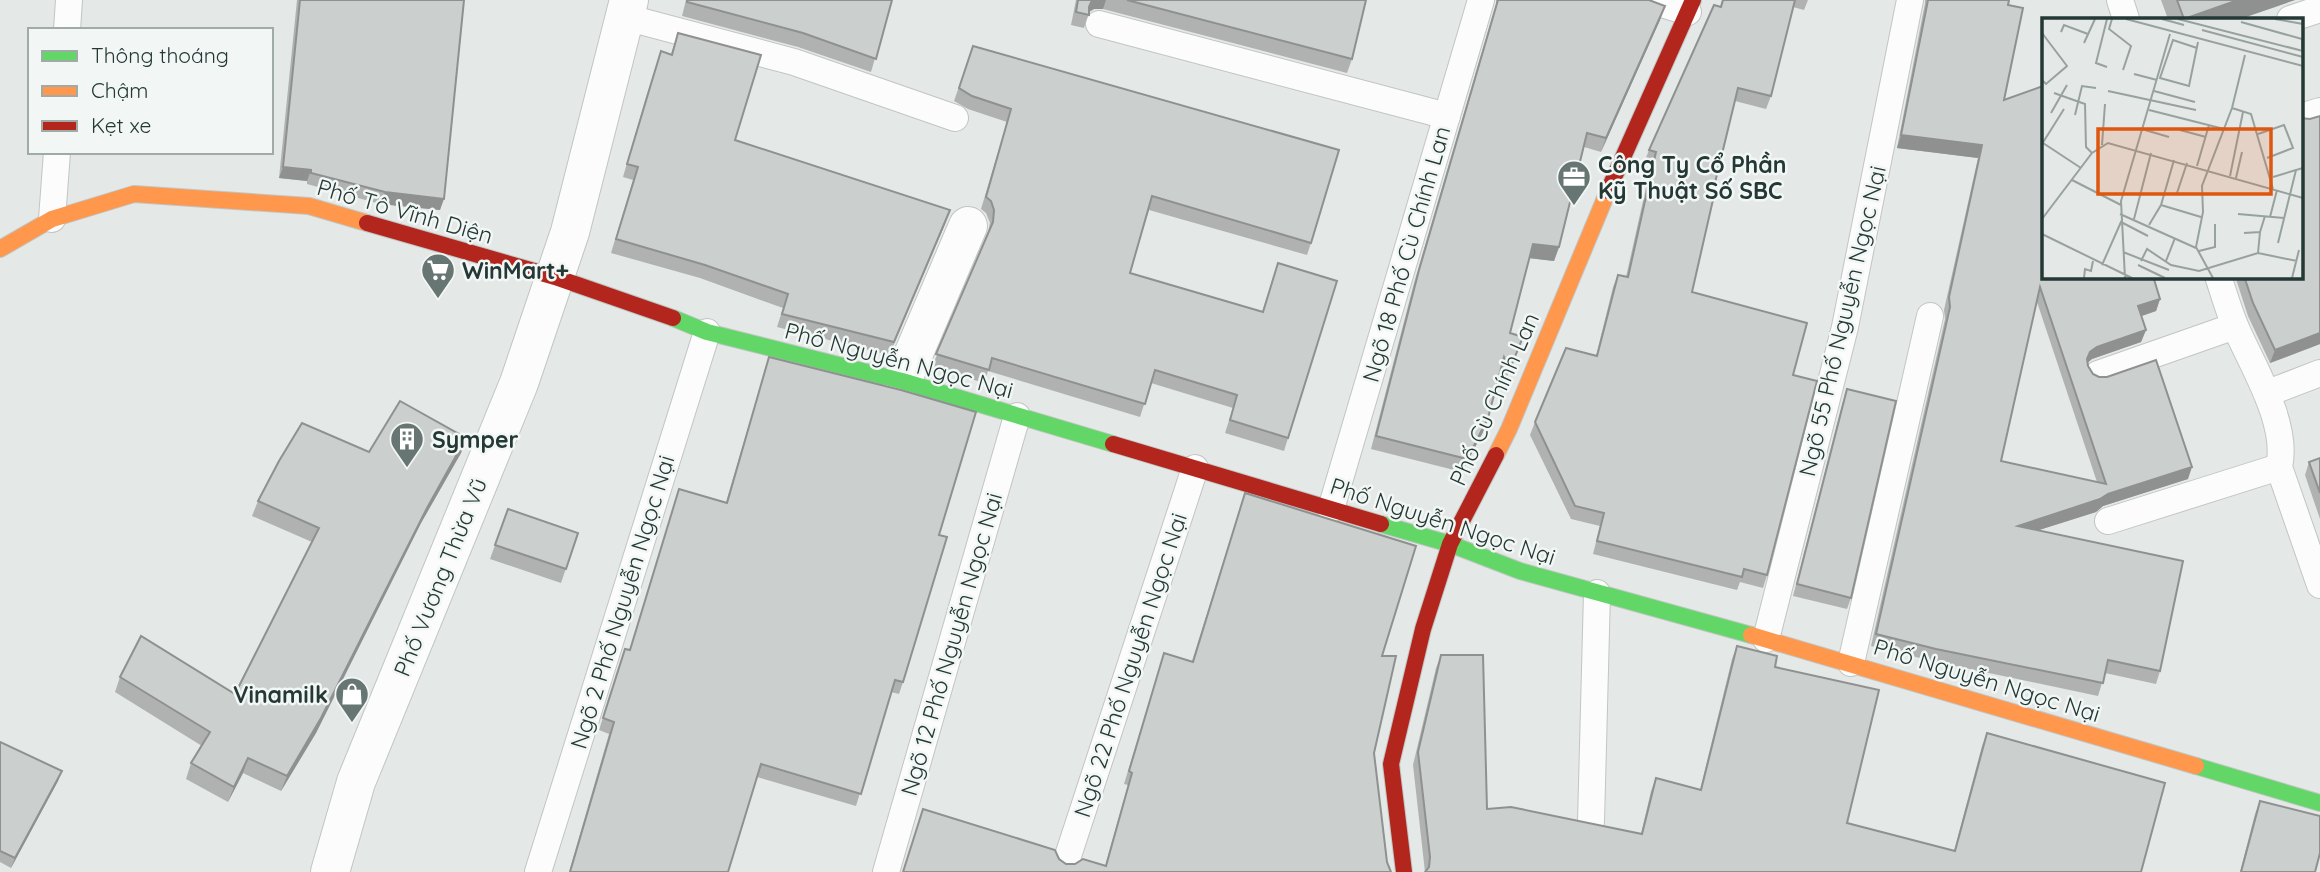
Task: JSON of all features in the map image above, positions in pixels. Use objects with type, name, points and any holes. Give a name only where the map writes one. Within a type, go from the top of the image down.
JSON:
[{"type":"street","name":"Phố Cù Chính Lan","points":[[1404,872],[1391,764],[1423,629],[1450,544],[1509,429],[1609,188],[1690,6]]},
{"type":"street","name":"Phố Vương Thừa Vũ","points":[[330,872],[356,782],[519,383],[569,233],[627,8]]},
{"type":"street","name":"Phố Tô Vĩnh Diện","points":[[0,248],[52,219],[134,194],[309,206],[555,277]]},
{"type":"street","points":[[902,381],[968,226]]},
{"type":"street","name":"Phố Nguyễn Ngọc Nại","points":[[555,277],[652,309],[707,331],[902,381],[1450,544],[1520,571],[1851,663],[2320,803]]},
{"type":"lane","points":[[67,28],[69,0]]},
{"type":"lane","name":"Ngõ 18 Phố Cù Chính Lan","points":[[1331,509],[1480,0]]},
{"type":"lane","points":[[1649,0],[1690,6]]},
{"type":"lane","name":"Ngõ 55 Phố Nguyễn Ngọc Nại","points":[[1766,639],[1845,327],[1910,0]]},
{"type":"lane","points":[[2120,0],[2126,18]]},
{"type":"lane","points":[[627,8],[955,118]]},
{"type":"lane","points":[[2293,18],[2320,9]]},
{"type":"lane","points":[[1099,24],[1447,116]]},
{"type":"lane","points":[[2302,117],[2320,111]]},
{"type":"lane","points":[[52,219],[57,154]]},
{"type":"lane","points":[[2219,278],[2235,326],[2268,393],[2283,452],[2279,467],[2320,585]]},
{"type":"lane","points":[[1851,663],[1930,316]]},
{"type":"lane","points":[[2098,374],[2235,326]]},
{"type":"lane","name":"Ngõ 2 Phố Nguyễn Ngọc Nại","points":[[538,872],[707,331]]},
{"type":"lane","points":[[2268,393],[2320,373]]},
{"type":"lane","name":"Ngõ 12 Phố Nguyễn Ngọc Nại","points":[[886,872],[1017,416]]},
{"type":"lane","points":[[2108,521],[2279,467]]},
{"type":"lane","name":"Ngõ 22 Phố Nguyễn Ngọc Nại","points":[[1066,862],[1195,468]]},
{"type":"lane","points":[[1591,822],[1597,593]]},
{"type":"building","points":[[300,0],[464,0],[444,199],[385,192],[311,173],[311,170],[283,167]]},
{"type":"building","points":[[687,0],[892,0],[876,59],[803,33]]},
{"type":"building","points":[[1078,0],[1092,0],[1089,15],[1076,12]]},
{"type":"building","points":[[1127,0],[1366,0],[1352,59]]},
{"type":"building","points":[[1498,0],[1649,0],[1665,6],[1606,138],[1587,133],[1559,247],[1533,244],[1510,333],[1523,337],[1510,369],[1504,357],[1488,418],[1467,459],[1376,436],[1419,270]]},
{"type":"building","points":[[1723,0],[1795,0],[1771,96],[1738,88],[1692,292],[1807,323],[1793,375],[1817,381],[1767,575],[1744,569],[1742,577],[1597,541],[1604,513],[1575,506],[1535,422],[1566,348],[1597,356],[1618,275],[1628,277],[1656,152],[1649,150],[1714,5],[1721,7]]},
{"type":"building","points":[[1928,0],[2009,0],[2008,5],[2023,8],[2004,100],[2042,86],[2042,278],[2154,278],[2160,299],[2138,306],[2146,330],[2097,347],[2090,352],[2088,366],[2093,374],[2107,377],[2156,360],[2192,467],[2018,526],[2183,561],[2160,671],[2108,660],[2103,683],[1876,634],[1950,307],[1949,297],[1982,145],[1901,135]],"holes":[[[2040,287],[2106,484],[2001,461]]]},
{"type":"building","points":[[2177,0],[2238,0],[2187,18],[2184,18]]},
{"type":"building","points":[[678,33],[761,55],[735,140],[950,210],[894,342],[782,314],[788,294],[705,265],[616,239],[638,167],[627,164],[651,84],[661,51],[672,55]]},
{"type":"building","points":[[973,46],[1339,150],[1311,243],[1152,196],[1130,273],[1263,312],[1278,263],[1337,281],[1288,438],[1230,420],[1237,395],[1155,370],[1145,404],[992,358],[989,370],[936,354],[993,222],[994,210],[991,201],[986,197],[1011,109],[972,96],[959,88]]},
{"type":"building","points":[[2320,116],[2320,333],[2275,350],[2245,278],[2302,278],[2302,118]]},
{"type":"building","points":[[769,357],[976,412],[939,535],[947,537],[903,682],[895,680],[861,794],[761,764],[728,872],[570,872],[614,722],[603,718],[625,649],[630,650],[679,489],[727,503]]},
{"type":"building","points":[[1847,389],[1896,401],[1851,598],[1797,584]]},
{"type":"building","points":[[400,401],[466,438],[427,508],[321,718],[287,776],[248,758],[234,787],[191,763],[210,732],[120,677],[141,636],[235,694],[319,528],[258,501],[279,461],[302,423],[369,452]]},
{"type":"building","points":[[2320,458],[2320,493],[2309,462]]},
{"type":"building","points":[[1245,493],[1416,546],[1382,656],[1396,656],[1374,753],[1387,862],[1391,872],[903,872],[923,809],[1055,850],[1059,859],[1066,864],[1075,864],[1083,859],[1106,866],[1132,773],[1129,771],[1164,653],[1193,662]]},
{"type":"building","points":[[508,509],[578,533],[566,569],[495,545]]},
{"type":"building","points":[[1737,646],[1777,656],[1775,667],[1879,690],[1847,823],[1955,851],[1987,733],[2165,783],[2141,872],[1425,872],[1429,867],[1430,857],[1418,752],[1441,655],[1483,655],[1487,809],[1511,807],[1642,834],[1656,778],[1701,790]]},
{"type":"building","points":[[0,742],[62,771],[15,858],[0,851]]},
{"type":"building","points":[[2260,801],[2320,816],[2320,853],[2315,872],[2241,872]]},
{"type":"traffic: fast","points":[[673,318],[707,332],[902,381],[1113,444]]},
{"type":"traffic: fast","points":[[1381,524],[1450,544],[1520,571],[1751,635]]},
{"type":"traffic: fast","points":[[2196,766],[2320,803]]},
{"type":"traffic: slow","points":[[1496,455],[1608,191]]},
{"type":"traffic: slow","points":[[0,249],[52,219],[134,194],[309,206],[367,223]]},
{"type":"traffic: slow","points":[[1751,635],[2196,766]]},
{"type":"traffic: jam","points":[[1608,191],[1693,0]]},
{"type":"traffic: jam","points":[[367,223],[555,277],[673,318]]},
{"type":"traffic: jam","points":[[1113,444],[1381,524]]},
{"type":"traffic: jam","points":[[1404,872],[1391,764],[1423,629],[1450,544],[1496,455]]},
{"type":"place","name":"Công Ty Cổ Phần Kỹ Thuật Số SBC","points":[[1574,207]]},
{"type":"place","name":"WinMart+","points":[[438,300]]},
{"type":"place","name":"Symper","points":[[407,469]]},
{"type":"place","name":"Vinamilk","points":[[352,724]]}]
